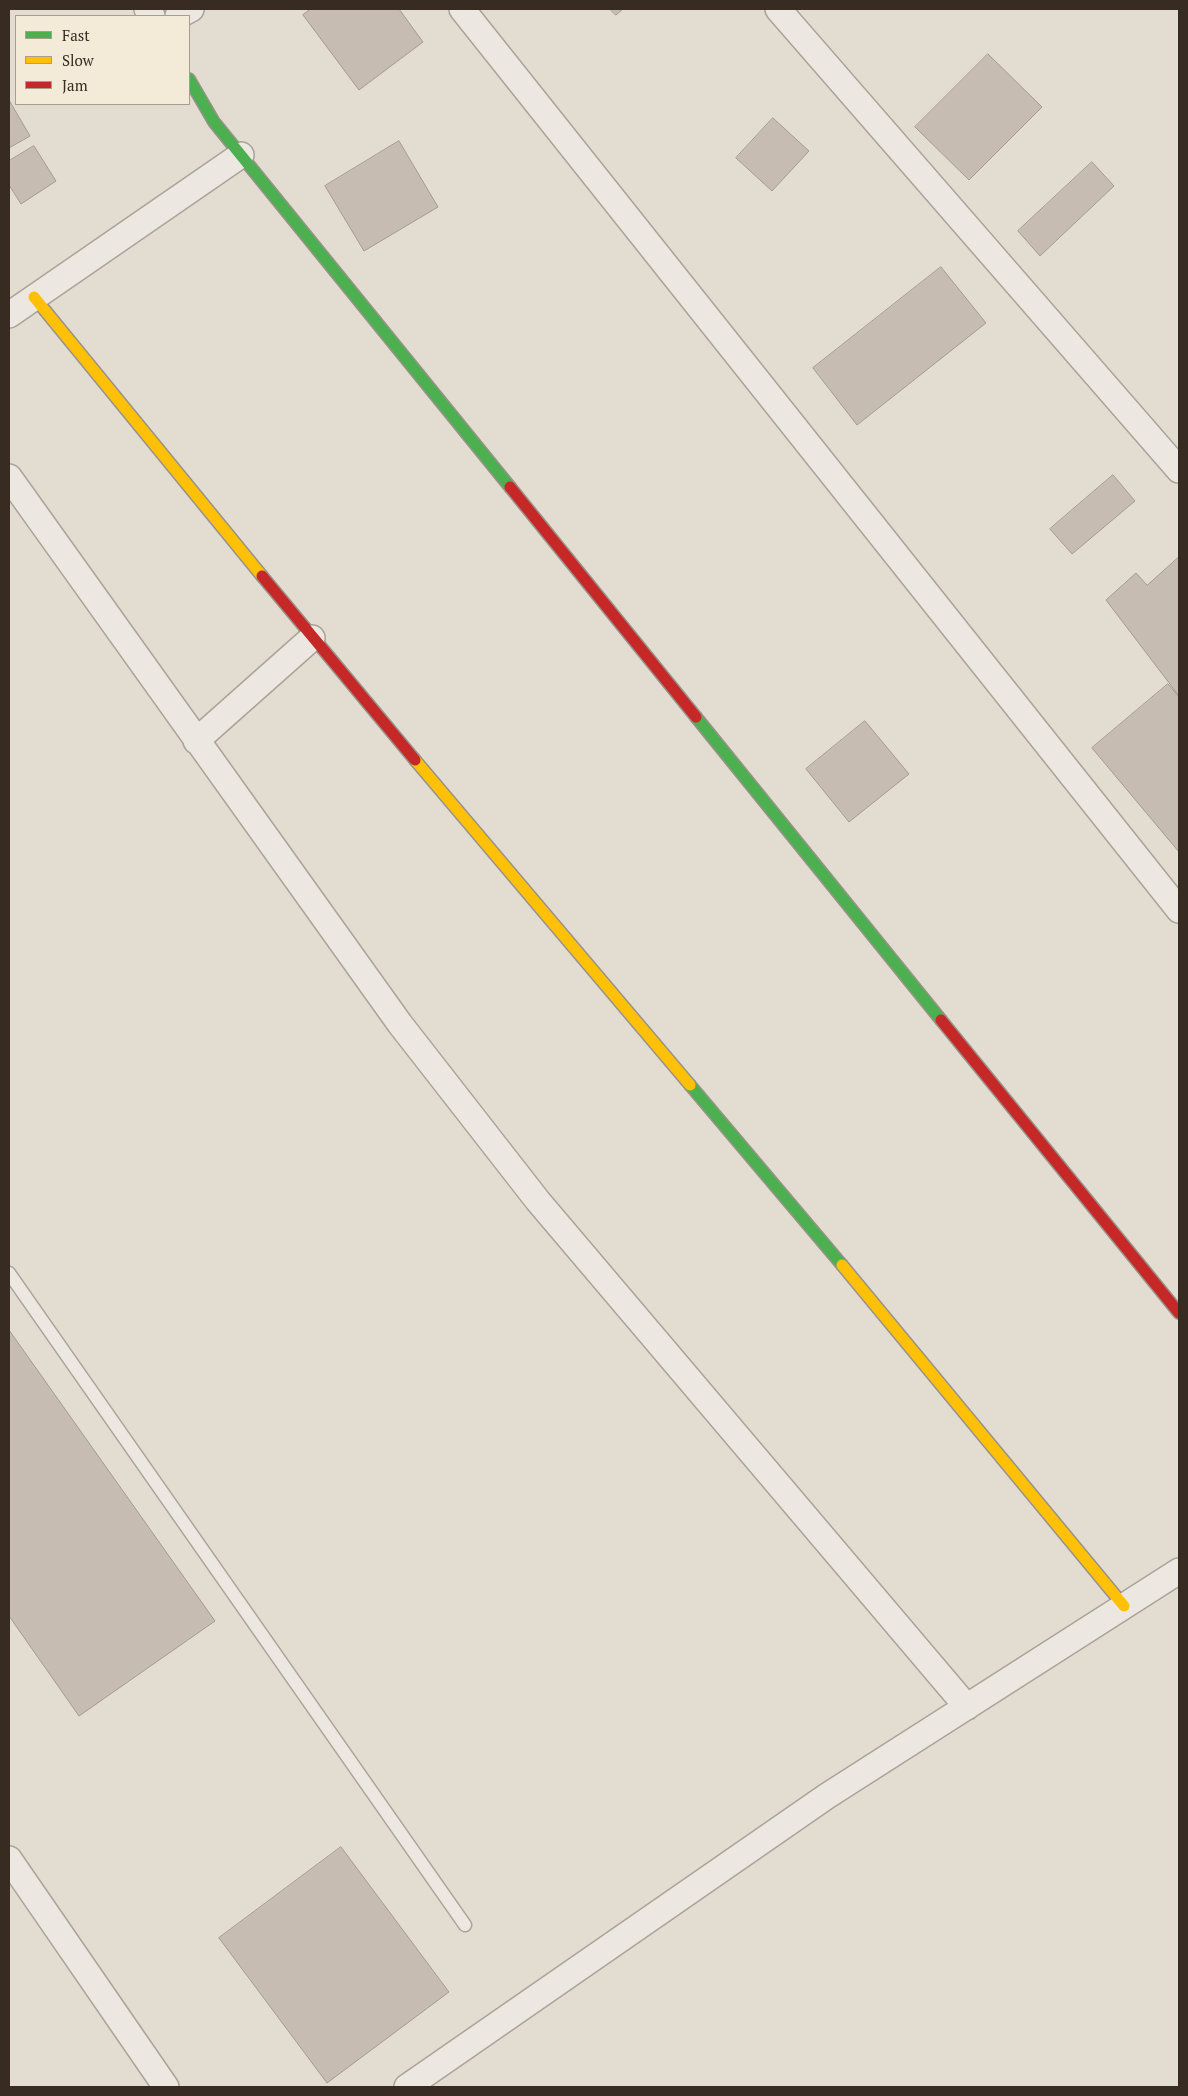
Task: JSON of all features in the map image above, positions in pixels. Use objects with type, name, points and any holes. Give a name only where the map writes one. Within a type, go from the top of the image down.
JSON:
[{"type":"street","points":[[180,15],[191,9]]},
{"type":"street","points":[[462,9],[1179,910]]},
{"type":"street","points":[[778,9],[1179,470]]},
{"type":"street","points":[[190,81],[214,122],[241,156],[1179,1313]]},
{"type":"street","points":[[9,316],[241,156]]},
{"type":"street","points":[[34,298],[312,638],[805,1221],[1124,1606]]},
{"type":"street","points":[[9,477],[400,1024],[538,1201],[967,1707]]},
{"type":"street","points":[[196,741],[312,638]]},
{"type":"street","points":[[406,2087],[827,1796],[1179,1571]]},
{"type":"street","points":[[9,1858],[166,2087]]},
{"type":"lane","points":[[9,1274],[465,1925]]},
{"type":"building","points":[[311,9],[399,9],[423,42],[359,90],[303,15]]},
{"type":"building","points":[[610,9],[623,9],[616,15]]},
{"type":"building","points":[[988,54],[1042,107],[969,180],[915,127]]},
{"type":"building","points":[[9,100],[30,136],[9,148]]},
{"type":"building","points":[[773,118],[809,151],[772,191],[736,158]]},
{"type":"building","points":[[399,141],[438,207],[364,251],[325,186]]},
{"type":"building","points":[[34,146],[56,181],[21,204],[9,185],[9,161]]},
{"type":"building","points":[[1092,162],[1114,186],[1040,256],[1018,231]]},
{"type":"building","points":[[941,267],[986,323],[857,425],[813,368]]},
{"type":"building","points":[[1113,475],[1135,501],[1072,554],[1050,529]]},
{"type":"building","points":[[1179,557],[1179,696],[1106,600],[1136,573],[1147,585]]},
{"type":"building","points":[[1168,684],[1179,697],[1179,852],[1092,748]]},
{"type":"building","points":[[865,721],[909,774],[849,822],[806,769]]},
{"type":"building","points":[[9,1330],[215,1621],[79,1716],[9,1616]]},
{"type":"building","points":[[341,1847],[449,1992],[327,2083],[219,1938]]},
{"type":"traffic: fast","points":[[190,81],[214,122],[510,487]]},
{"type":"traffic: fast","points":[[696,717],[941,1020]]},
{"type":"traffic: fast","points":[[690,1085],[842,1265]]},
{"type":"traffic: slow","points":[[34,297],[262,576]]},
{"type":"traffic: slow","points":[[415,760],[690,1085]]},
{"type":"traffic: slow","points":[[842,1265],[1124,1606]]},
{"type":"traffic: jam","points":[[510,487],[696,717]]},
{"type":"traffic: jam","points":[[262,576],[415,760]]},
{"type":"traffic: jam","points":[[941,1020],[1179,1313]]}]
